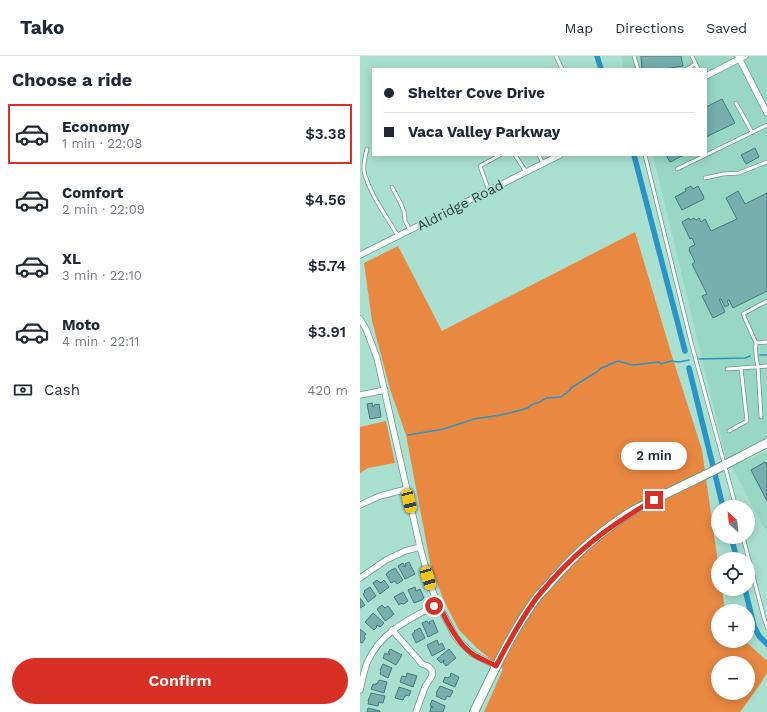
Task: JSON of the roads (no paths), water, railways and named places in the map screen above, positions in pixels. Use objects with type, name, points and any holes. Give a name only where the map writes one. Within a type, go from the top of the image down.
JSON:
[{"type":"street","points":[[707,75],[741,57],[767,113]]},
{"type":"street","name":"Aldridge Road","points":[[360,255],[558,156]]},
{"type":"street","points":[[360,319],[366,328],[377,358],[420,547],[431,587],[455,636],[473,654],[496,666]]},
{"type":"street","points":[[360,395],[385,390]]},
{"type":"street","points":[[474,712],[515,631],[536,599],[575,556],[611,526],[632,512],[767,444]]},
{"type":"street","points":[[360,505],[380,496],[407,489]]},
{"type":"street","points":[[360,578],[386,560],[405,551],[420,547]]},
{"type":"street","points":[[360,690],[367,663],[380,643],[392,630],[408,619],[438,604]]},
{"type":"street","points":[[392,630],[422,664],[428,666],[432,670],[432,676],[425,687],[416,712]]},
{"type":"lane","points":[[556,56],[562,68]]},
{"type":"lane","points":[[634,56],[638,68]]},
{"type":"lane","points":[[693,56],[698,68]]},
{"type":"lane","points":[[689,68],[696,64]]},
{"type":"lane","points":[[736,103],[752,132]]},
{"type":"lane","points":[[707,154],[767,125]]},
{"type":"lane","points":[[366,149],[364,172],[370,188],[398,236]]},
{"type":"lane","points":[[489,191],[480,166],[498,156]]},
{"type":"lane","points":[[517,156],[526,172]]},
{"type":"lane","points":[[539,156],[543,164]]},
{"type":"lane","points":[[645,156],[722,466],[734,500]]},
{"type":"lane","points":[[677,169],[704,156]]},
{"type":"lane","points":[[704,178],[723,174],[739,173],[767,162]]},
{"type":"lane","points":[[392,187],[404,211],[405,221],[410,230]]},
{"type":"lane","points":[[761,416],[756,343],[743,314],[767,301]]},
{"type":"lane","points":[[756,343],[767,342]]},
{"type":"lane","points":[[726,369],[767,366]]},
{"type":"lane","points":[[729,431],[747,421],[741,368]]},
{"type":"lane","points":[[745,544],[767,627]]},
{"type":"waterway","points":[[597,56],[601,68]]},
{"type":"waterway","points":[[634,156],[685,351]]},
{"type":"waterway","points":[[760,355],[767,355]]},
{"type":"waterway","points":[[699,359],[745,358],[750,356]]},
{"type":"waterway","points":[[408,435],[444,429],[474,419],[501,415],[528,408],[546,398],[561,397],[571,388],[601,368],[618,361],[634,365],[659,362],[661,364],[671,361],[679,362],[689,360]]},
{"type":"waterway","points":[[689,368],[721,500]]},
{"type":"waterway","points":[[733,544],[735,552]]},
{"type":"waterway","points":[[747,596],[754,626],[759,636],[767,644]]}]
